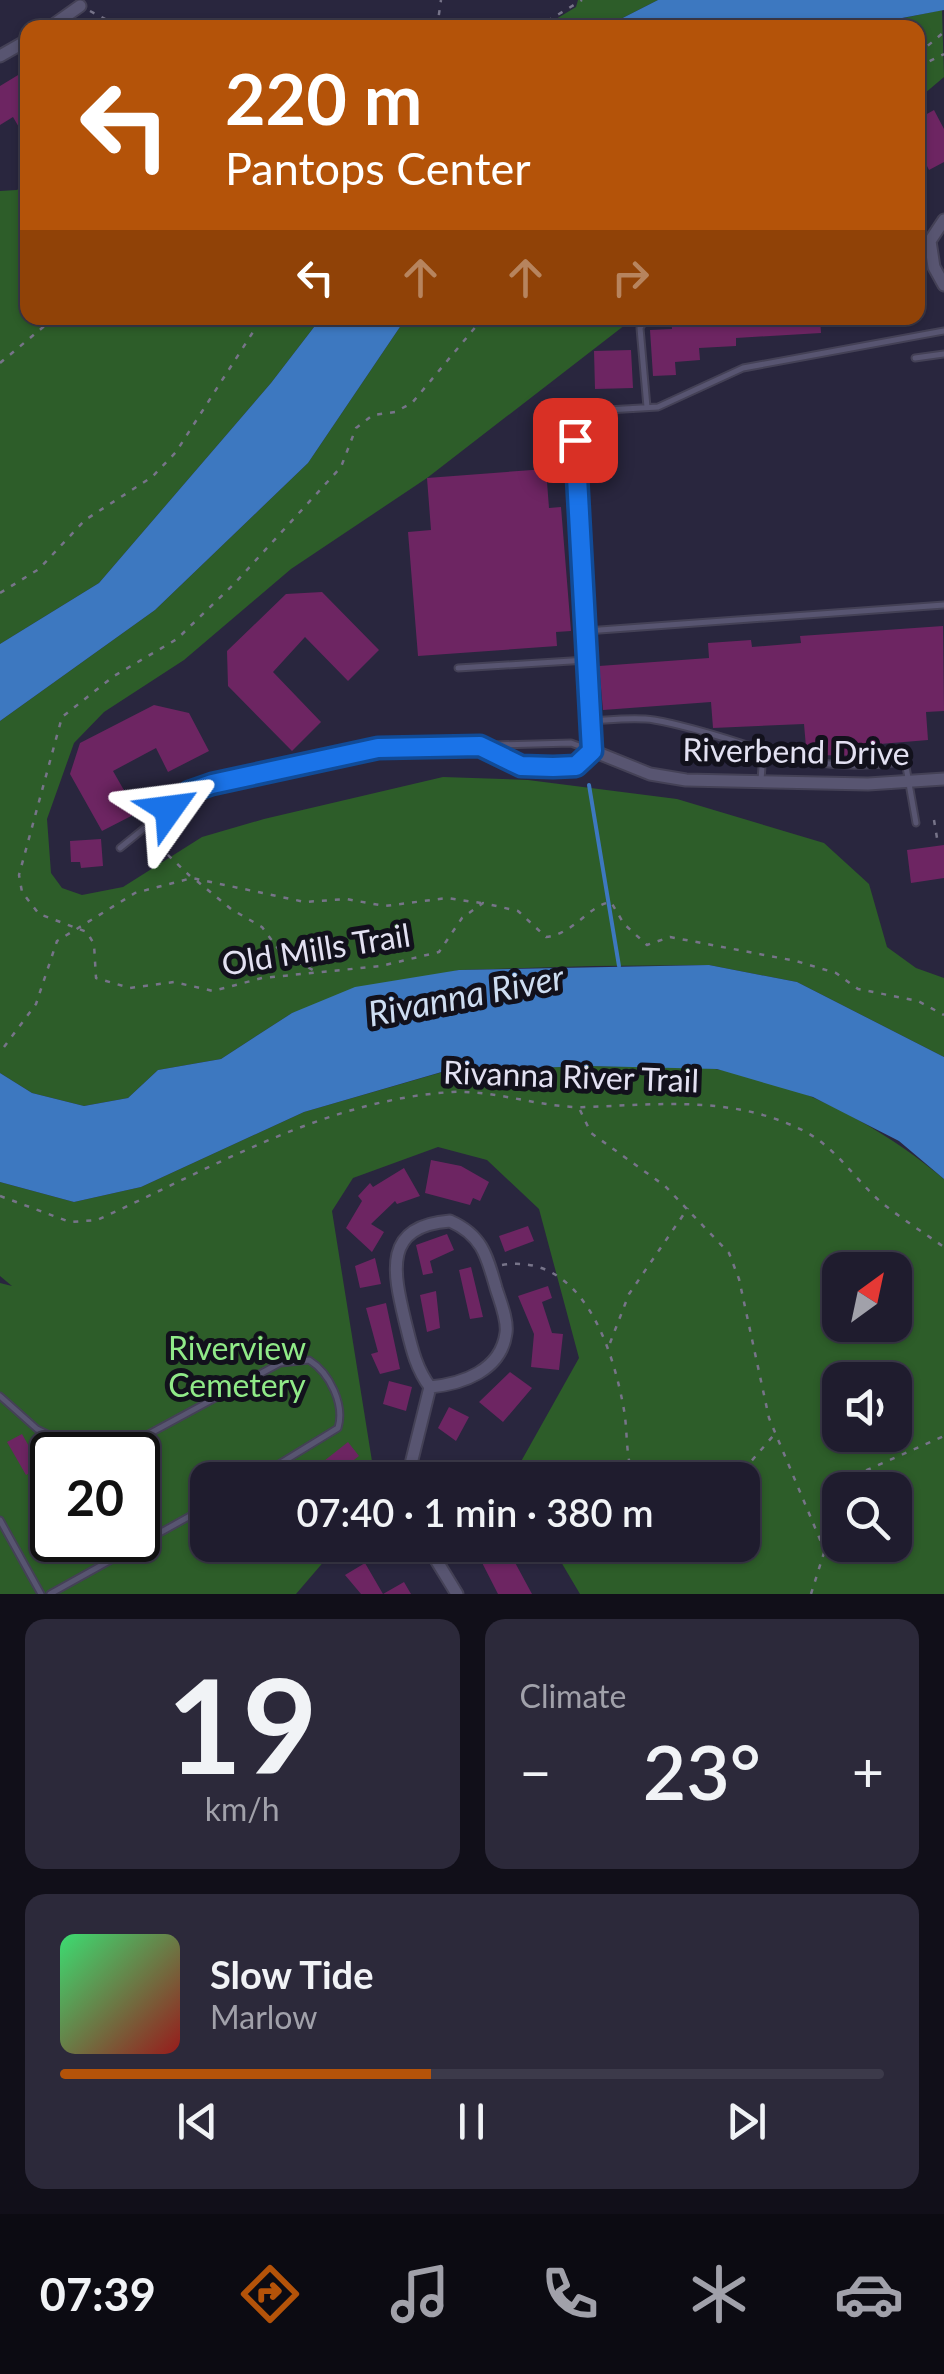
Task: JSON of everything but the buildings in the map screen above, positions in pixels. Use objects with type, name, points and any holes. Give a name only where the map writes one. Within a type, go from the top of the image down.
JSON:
[{"type":"street","points":[[59,20],[79,3]]},
{"type":"street","points":[[925,239],[944,220]]},
{"type":"street","points":[[925,242],[944,285]]},
{"type":"street","name":"Riverbend Drive","points":[[592,751],[650,774],[761,783],[910,783],[944,779]]},
{"type":"street","points":[[450,1221],[468,1229],[486,1250],[508,1330],[502,1348],[480,1374],[457,1384],[430,1387],[417,1371],[394,1279],[395,1259],[404,1239],[416,1228],[450,1221]]},
{"type":"street","points":[[411,1462],[430,1387]]},
{"type":"street","points":[[438,1562],[458,1594]]},
{"type":"lane","points":[[642,325],[647,408]]},
{"type":"lane","points":[[480,746],[521,766],[576,766],[592,751],[574,412],[658,407],[743,368],[944,331]]},
{"type":"lane","points":[[914,358],[944,354]]},
{"type":"lane","points":[[586,632],[944,605]]},
{"type":"lane","points":[[458,668],[588,660]]},
{"type":"lane","points":[[591,721],[652,720],[816,765],[867,767],[906,761],[916,823]]},
{"type":"lane","points":[[120,848],[189,792],[259,771],[378,748],[572,743],[592,751]]},
{"type":"lane","points":[[761,783],[763,753]]},
{"type":"lane","points":[[159,1432],[280,1364],[309,1360],[326,1373],[340,1424],[324,1440],[285,1462]]},
{"type":"lane","points":[[0,1396],[44,1432]]},
{"type":"lane","points":[[160,1530],[190,1515]]},
{"type":"lane","points":[[0,1520],[41,1594]]},
{"type":"lane","points":[[50,1594],[103,1562]]},
{"type":"path","points":[[549,20],[582,0]]},
{"type":"path","points":[[79,3],[108,20]]},
{"type":"path","points":[[926,60],[944,54]]},
{"type":"path","points":[[0,363],[46,325]]},
{"type":"path","points":[[0,593],[39,569],[85,520],[152,477],[176,452],[258,325]]},
{"type":"path","points":[[76,926],[48,918],[30,906],[19,876],[62,717],[114,676],[177,639],[341,467],[356,428],[373,415],[395,412],[412,402],[477,325]]},
{"type":"path","points":[[934,820],[938,844]]},
{"type":"path","points":[[145,831],[166,858],[262,927],[282,954],[316,972]]},
{"type":"path","points":[[4,1046],[36,1004],[57,941],[76,926],[135,894],[192,878],[306,902],[346,899],[385,906],[447,898],[483,903],[518,912],[546,937],[586,919],[602,903],[610,902],[624,924],[647,944],[670,937],[796,961],[836,972],[858,990],[918,1000],[944,1015]]},
{"type":"path","name":"Old Mills Trail","points":[[76,926],[87,932],[94,944],[93,969],[96,978],[106,984],[130,988],[174,982],[213,991],[316,972],[381,966],[439,952],[462,918],[483,903]]},
{"type":"path","name":"Rivanna River Trail","points":[[0,1196],[58,1218],[84,1222],[288,1132],[360,1107],[476,1092],[580,1107],[717,1104],[782,1122],[824,1143],[882,1202],[944,1247]]},
{"type":"path","points":[[580,1107],[591,1133],[689,1208],[735,1264],[774,1434],[796,1475],[822,1544]]},
{"type":"path","points":[[609,1344],[622,1307],[689,1208]]},
{"type":"path","points":[[490,1267],[521,1262],[550,1269],[572,1286],[609,1344],[632,1462]]},
{"type":"path","points":[[750,1462],[774,1434]]},
{"type":"path","points":[[865,1472],[944,1436]]},
{"type":"path","points":[[810,1594],[822,1555]]},
{"type":"green space","points":[[578,0],[658,0],[619,20],[554,20],[576,7]]},
{"type":"green space","points":[[942,10],[944,77],[925,93],[925,20],[894,20]]},
{"type":"green space","points":[[20,187],[20,325],[316,325],[271,383],[99,583],[0,644],[0,191]]},
{"type":"green space","points":[[401,325],[625,325],[427,478],[291,569],[184,660],[104,712],[74,743],[47,819],[51,873],[62,888],[82,895],[123,887],[202,837],[443,777],[528,780],[677,799],[824,843],[869,884],[887,947],[916,968],[944,978],[944,1057],[797,982],[709,965],[594,966],[459,970],[292,1013],[221,1059],[158,1070],[128,1098],[84,1106],[32,1093],[0,1073],[0,721],[155,610],[308,463]]},
{"type":"green space","name":"Riverview Cemetery","points":[[590,1066],[715,1069],[807,1095],[866,1124],[920,1160],[944,1179],[944,1594],[580,1594],[561,1562],[760,1562],[760,1462],[521,1462],[579,1358],[539,1209],[487,1160],[438,1147],[353,1178],[332,1211],[372,1462],[190,1462],[190,1562],[323,1562],[296,1594],[0,1594],[0,1283],[12,1286],[0,1276],[0,1182],[74,1202],[141,1187],[304,1112],[446,1071]]},
{"type":"water","points":[[658,0],[944,0],[944,10],[892,20],[619,20]]},
{"type":"water","points":[[316,325],[401,325],[308,463],[155,610],[0,721],[0,644],[99,583],[271,383]]},
{"type":"water","name":"Rivanna River","points":[[709,965],[797,982],[944,1057],[944,1179],[899,1141],[813,1097],[717,1069],[590,1066],[445,1071],[304,1112],[141,1187],[74,1202],[0,1182],[0,1073],[32,1093],[84,1106],[128,1098],[158,1070],[221,1059],[292,1013],[355,987],[459,970]]},
{"type":"waterway","points":[[589,785],[619,966]]},
{"type":"route","points":[[169,809],[189,792],[212,784],[378,748],[480,746],[521,766],[576,766],[592,751],[575,440]]}]
